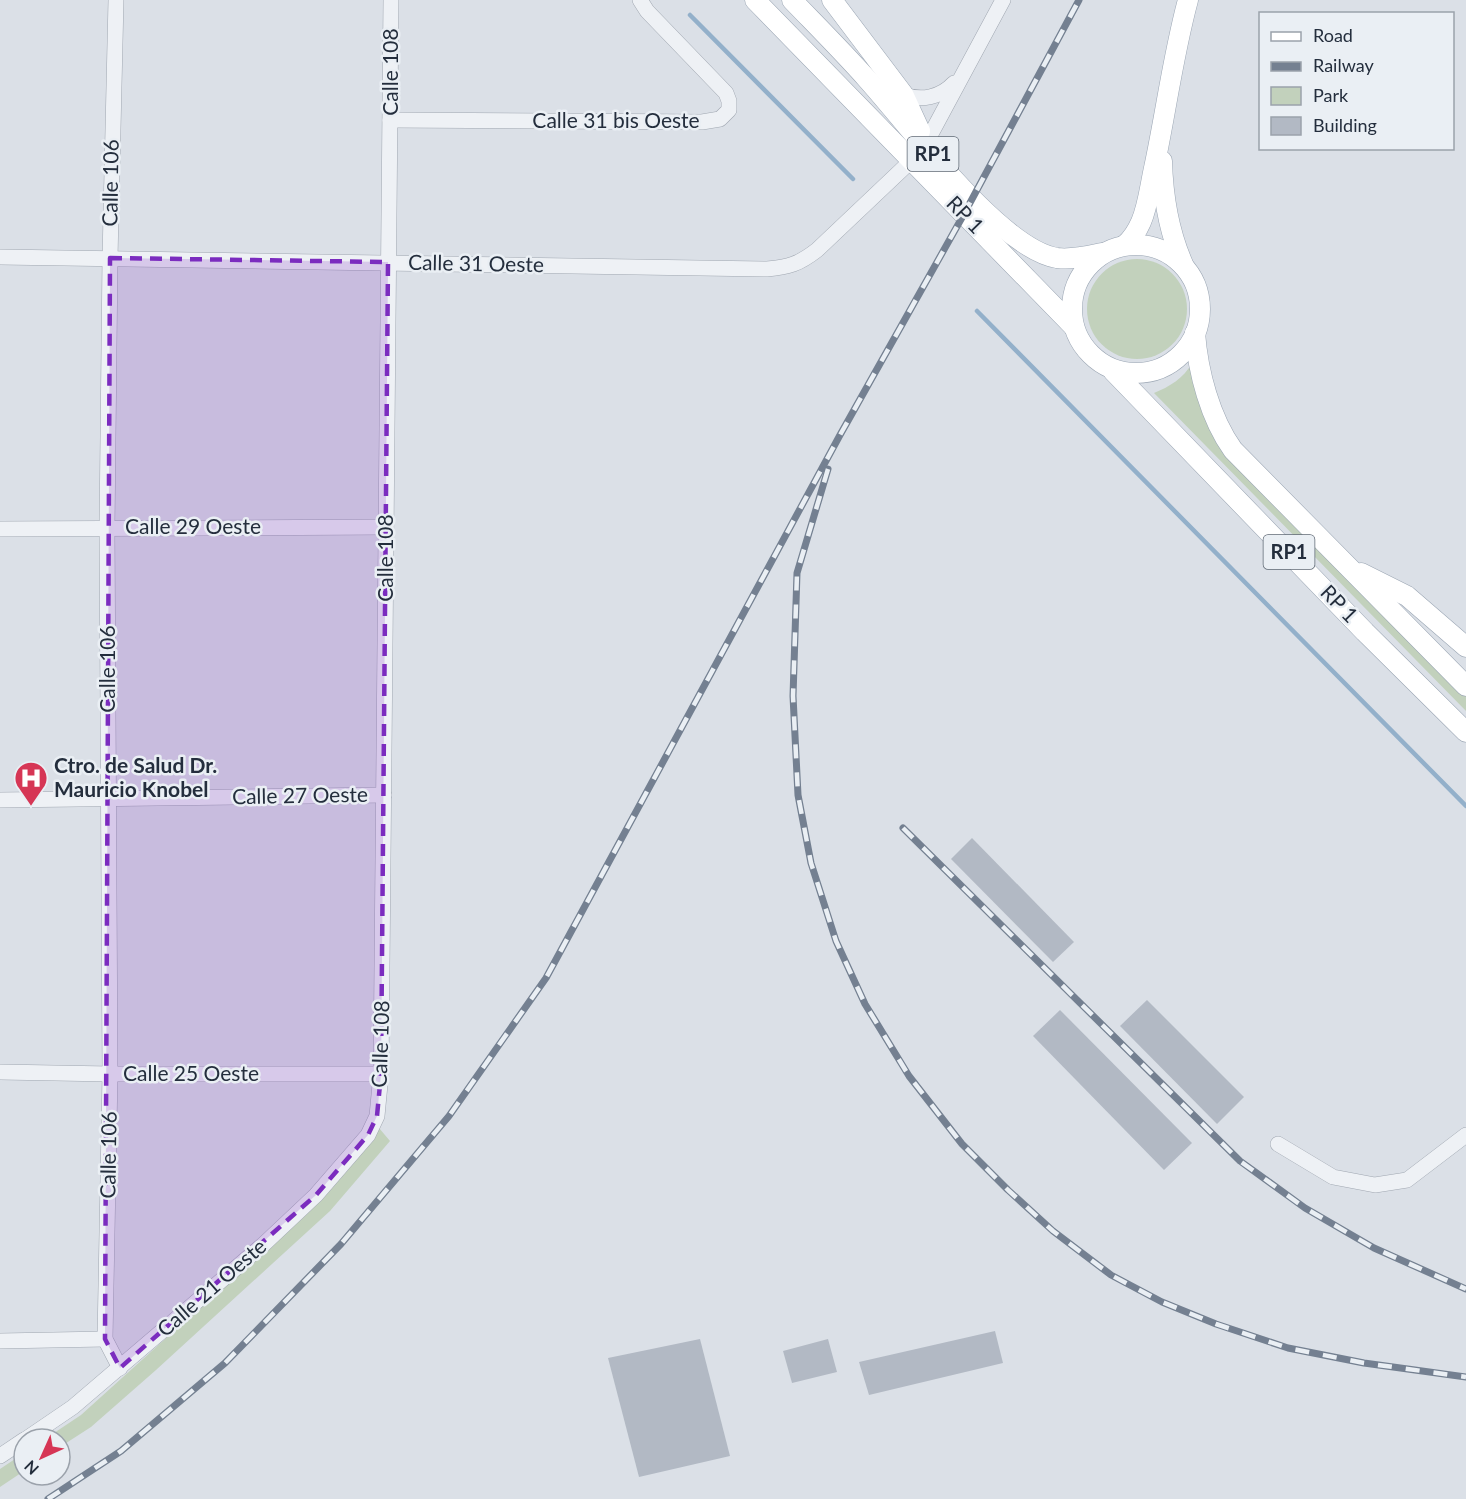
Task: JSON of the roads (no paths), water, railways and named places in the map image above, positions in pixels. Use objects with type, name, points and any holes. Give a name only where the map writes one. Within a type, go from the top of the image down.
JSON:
[{"type":"main road","name":"RP 1","points":[[755,0],[1074,327]]},
{"type":"main road","name":"RP 1","points":[[792,0],[867,79],[993,219],[1035,249],[1056,258],[1076,258],[1102,253]]},
{"type":"main road","points":[[832,0],[854,26],[903,94],[925,145]]},
{"type":"main road","points":[[1125,245],[1141,222],[1188,0]]},
{"type":"main road","points":[[1161,135],[1162,176],[1168,219],[1183,265]]},
{"type":"main road","name":"RP1","points":[[1138,244],[1155,247],[1170,254],[1183,265],[1194,283],[1200,303],[1200,322],[1190,343],[1176,359],[1158,370],[1137,374],[1113,371],[1098,361],[1083,346],[1074,327],[1071,306],[1075,285],[1086,267],[1102,253],[1125,245],[1138,244]]},
{"type":"main road","name":"RP 1","points":[[1195,333],[1196,349],[1211,404],[1224,436],[1233,450],[1466,686]]},
{"type":"main road","name":"RP 1","points":[[1113,371],[1466,732]]},
{"type":"main road","points":[[1347,566],[1407,596],[1466,647]]},
{"type":"street","name":"Calle 106","points":[[105,1339],[110,1074],[107,528],[116,0]]},
{"type":"street","name":"Calle 108","points":[[377,1116],[381,1074],[391,0]]},
{"type":"street","name":"Calle 31 bis Oeste","points":[[390,120],[702,122],[720,119],[729,110],[726,93],[647,11],[640,0]]},
{"type":"street","points":[[925,145],[960,76],[1003,0]]},
{"type":"street","points":[[903,94],[913,98],[934,96],[946,92],[960,76]]},
{"type":"street","name":"Calle 31 Oeste","points":[[0,257],[767,269],[802,262],[912,160]]},
{"type":"street","name":"Calle 29 Oeste","points":[[0,529],[386,527]]},
{"type":"street","name":"Calle 27 Oeste","points":[[0,800],[384,795]]},
{"type":"street","name":"Calle 25 Oeste","points":[[0,1072],[381,1074]]},
{"type":"street","name":"Calle 21 Oeste","points":[[44,1427],[73,1407],[120,1368],[264,1244],[316,1195],[368,1135],[377,1116]]},
{"type":"street","points":[[1278,1144],[1333,1177],[1375,1185],[1407,1180],[1466,1135]]},
{"type":"street","points":[[0,1341],[105,1339],[120,1368]]},
{"type":"waterway","points":[[690,15],[853,179]]},
{"type":"waterway","points":[[977,311],[1466,806]]},
{"type":"railway","points":[[48,1499],[121,1451],[225,1363],[341,1244],[449,1116],[546,978],[1079,0]]},
{"type":"railway","points":[[828,469],[797,573],[793,696],[798,795],[811,863],[836,941],[865,1004],[909,1076],[962,1144],[1008,1190],[1053,1231],[1111,1275],[1162,1302],[1216,1324],[1288,1348],[1364,1363],[1466,1377]]},
{"type":"railway","points":[[903,828],[1240,1161],[1305,1208],[1374,1248],[1466,1289]]},
{"type":"place","name":"Ctro. de Salud Dr. Mauricio Knobel","points":[[31,807]]}]
